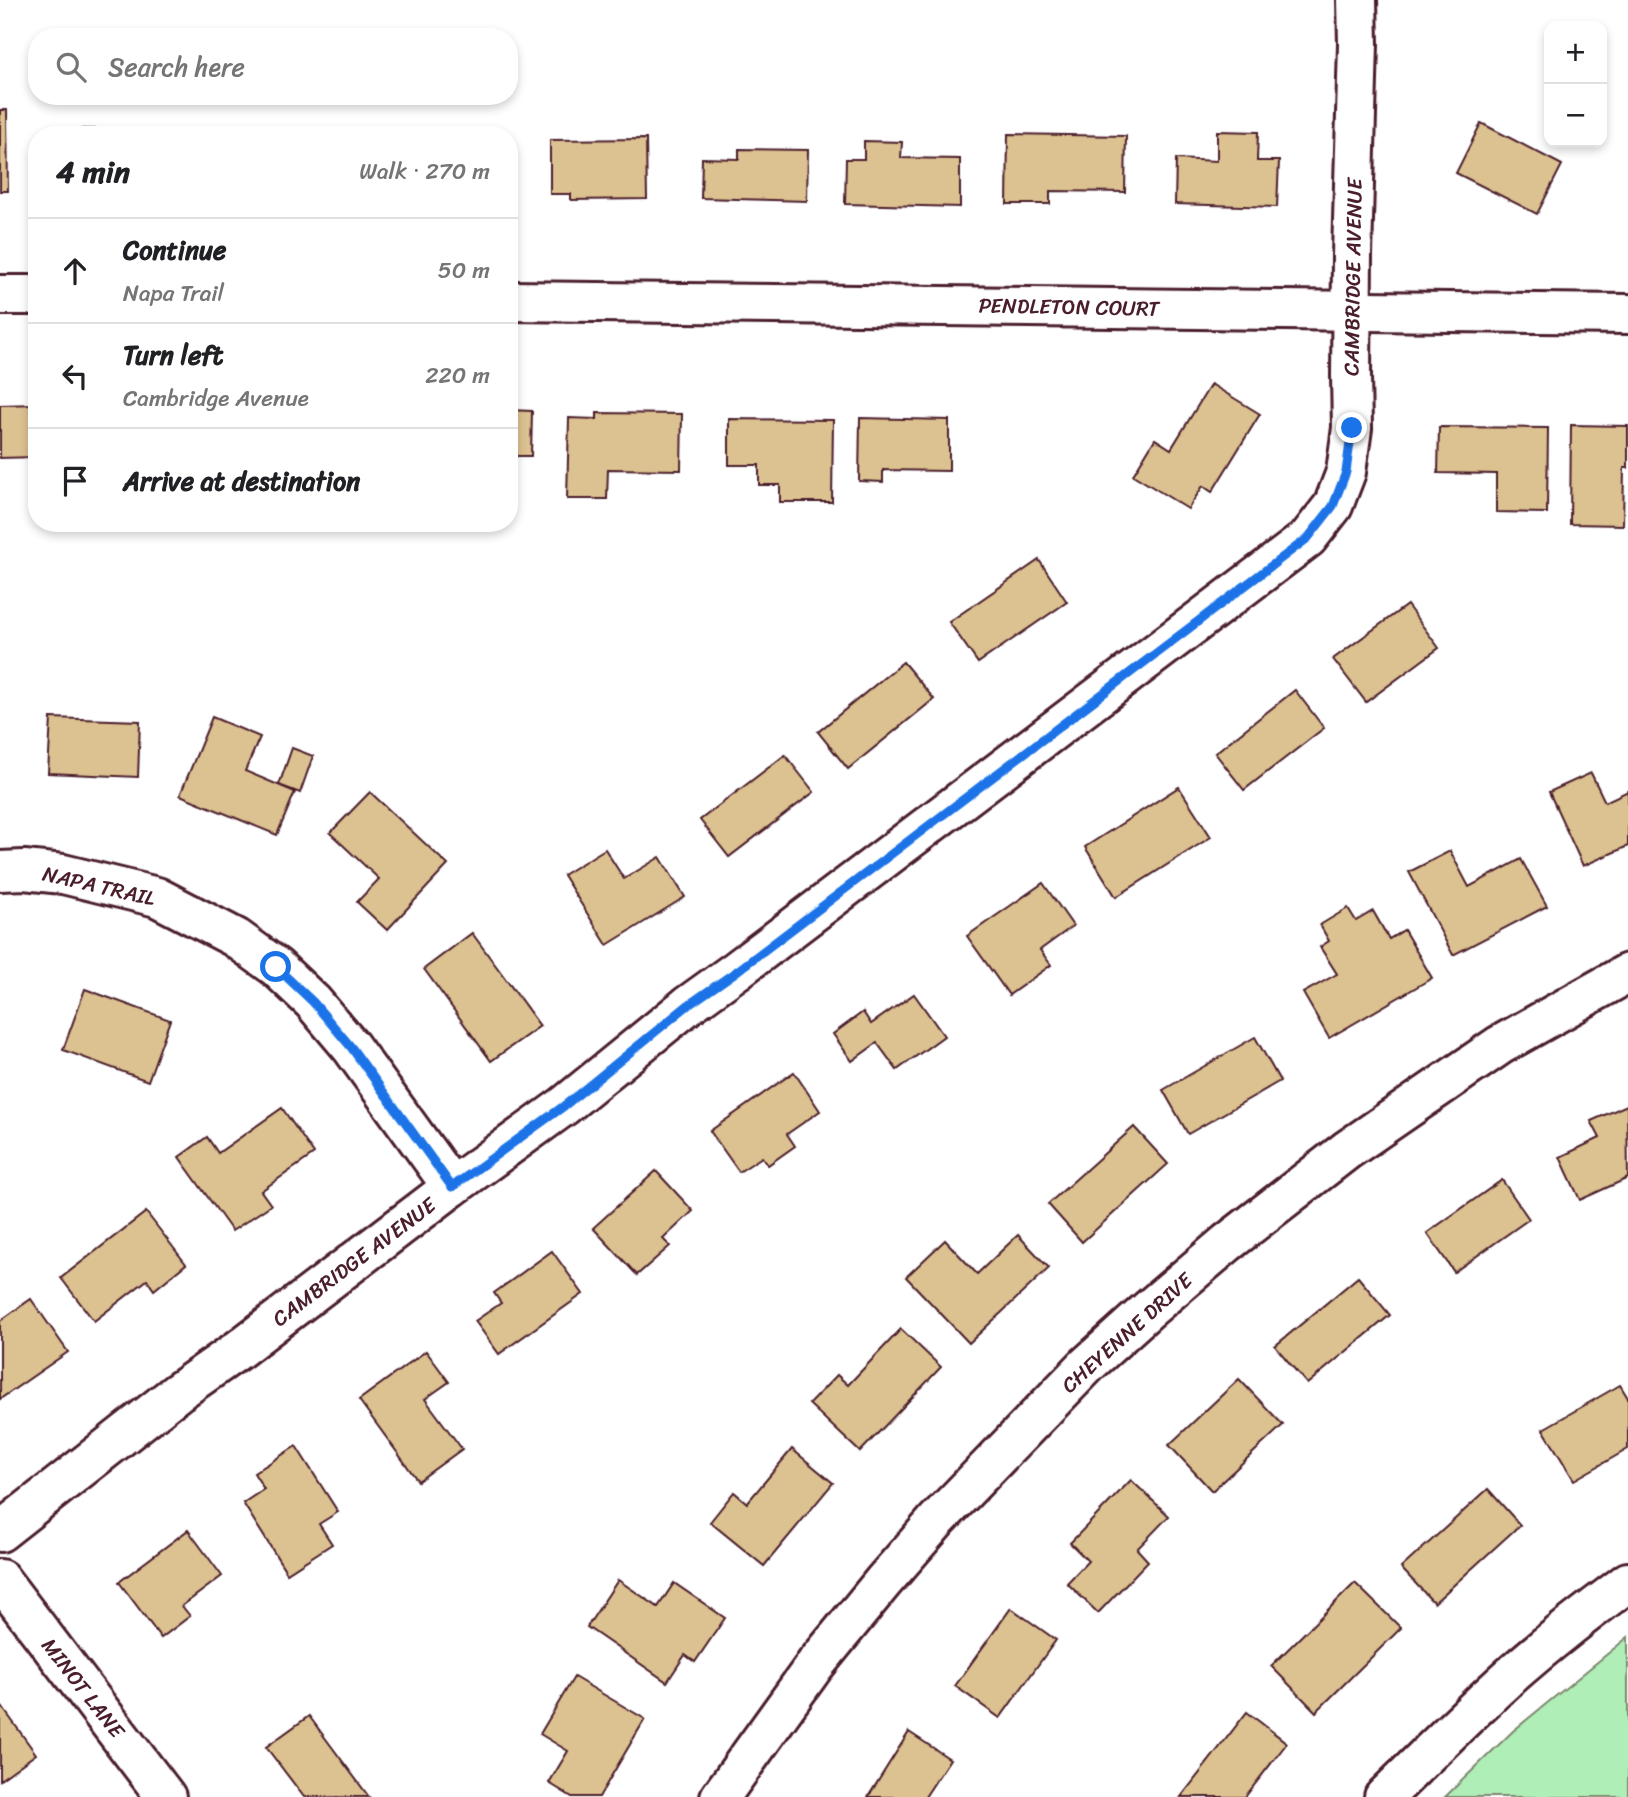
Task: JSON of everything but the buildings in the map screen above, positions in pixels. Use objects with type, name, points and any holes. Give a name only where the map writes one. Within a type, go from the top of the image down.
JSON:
[{"type":"street","name":"CAMBRIDGE AVENUE","points":[[0,1532],[178,1392],[564,1106],[687,1006],[737,971],[1308,538],[1333,506],[1346,472],[1352,428],[1357,0]]},
{"type":"street","points":[[0,295],[28,295]]},
{"type":"street","name":"PENDLETON COURT","points":[[518,300],[1628,314]]},
{"type":"street","name":"NAPA TRAIL","points":[[0,871],[24,870],[62,874],[156,897],[236,938],[276,967],[313,1002],[344,1038],[452,1187]]},
{"type":"street","name":"CHEYENNE DRIVE","points":[[720,1797],[815,1665],[883,1582],[937,1520],[1097,1356],[1227,1243],[1347,1150],[1500,1045],[1628,972]]},
{"type":"street","name":"MINOT LANE","points":[[0,1579],[166,1797]]},
{"type":"street","points":[[1384,1797],[1508,1678],[1567,1628],[1628,1582]]},
{"type":"green space","points":[[1628,1637],[1628,1797],[1445,1797],[1513,1731]]},
{"type":"route","points":[[276,967],[313,1002],[351,1047],[452,1187],[564,1106],[687,1006],[737,971],[1308,538],[1333,506],[1346,472],[1352,428]]}]
